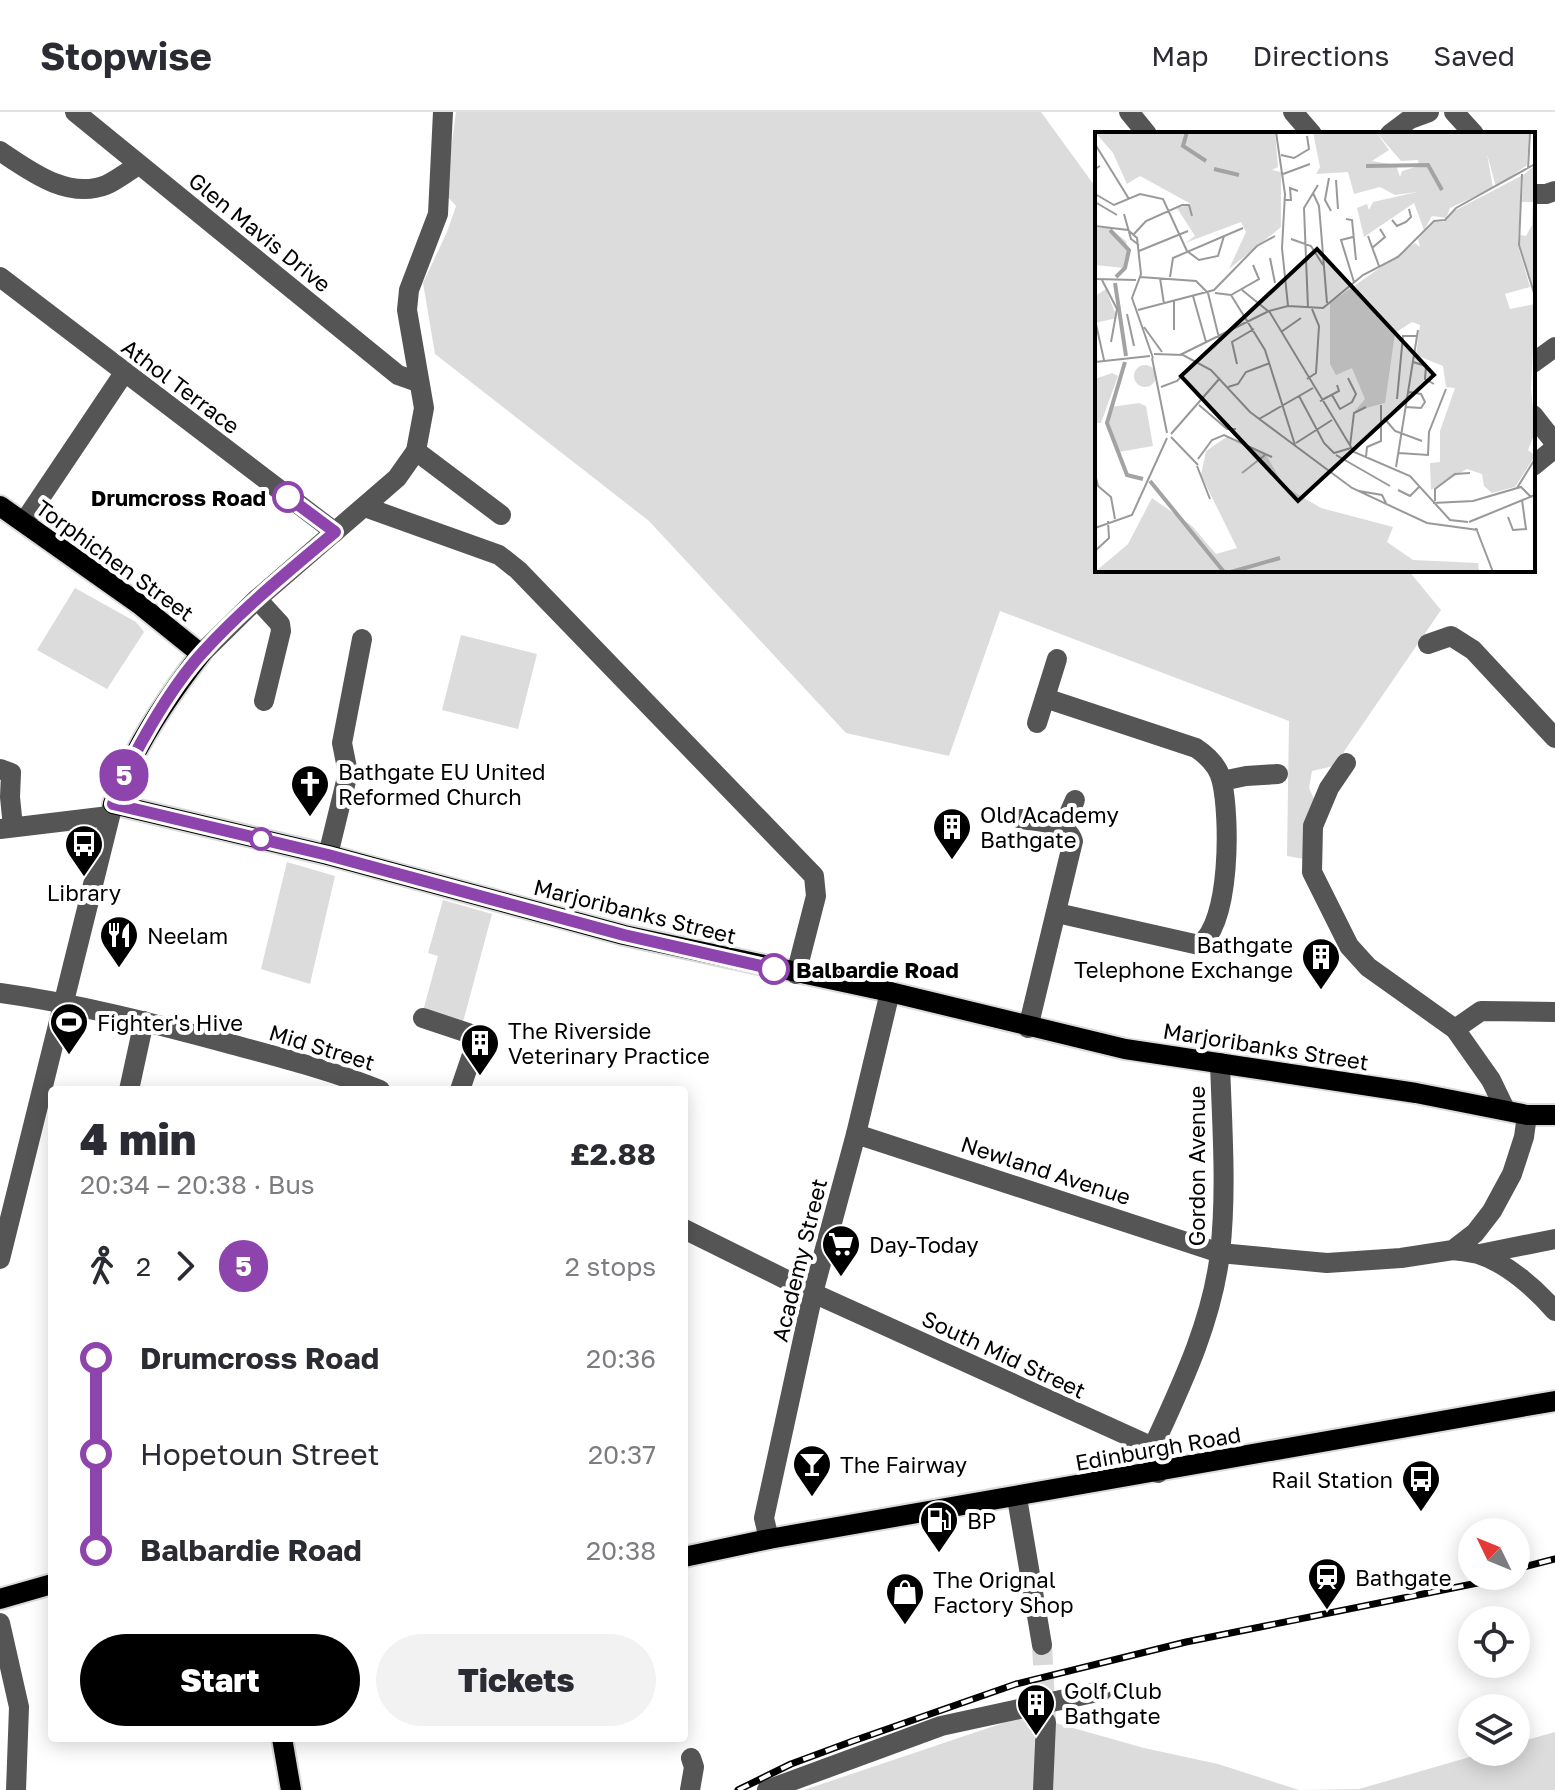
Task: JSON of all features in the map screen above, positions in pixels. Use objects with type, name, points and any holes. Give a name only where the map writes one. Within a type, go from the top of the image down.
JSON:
[{"type":"main road","name":"Torphichen Street","points":[[0,506],[139,604],[201,654]]},
{"type":"main road","points":[[111,810],[120,783],[144,740],[201,654]]},
{"type":"main road","name":"Marjoribanks Street","points":[[111,810],[328,855],[624,935],[890,992],[1028,1028],[1125,1049],[1527,1115],[1555,1115]]},
{"type":"main road","name":"Edinburgh Road","points":[[688,1556],[769,1539],[1017,1498],[1555,1401]]},
{"type":"main road","points":[[0,1599],[48,1585]]},
{"type":"main road","points":[[283,1742],[291,1790]]},
{"type":"street","name":"Glen Mavis Drive","points":[[75,112],[398,375],[418,382]]},
{"type":"street","points":[[201,654],[257,599],[397,478],[416,451],[422,432],[424,408],[407,310],[409,290],[438,214],[443,112]]},
{"type":"street","points":[[1129,112],[1145,132]]},
{"type":"street","points":[[1293,112],[1310,132]]},
{"type":"street","points":[[1393,132],[1410,119],[1429,112]]},
{"type":"street","points":[[1454,112],[1472,132]]},
{"type":"street","points":[[0,151],[46,180],[74,188],[105,185],[139,165]]},
{"type":"street","points":[[1535,194],[1555,191]]},
{"type":"street","name":"Athol Terrace","points":[[0,277],[335,532]]},
{"type":"street","points":[[1535,362],[1555,347]]},
{"type":"street","points":[[24,522],[124,373]]},
{"type":"street","points":[[1535,418],[1555,446],[1535,464]]},
{"type":"street","points":[[416,451],[501,515]]},
{"type":"street","points":[[365,507],[499,555],[518,570],[814,876],[816,896],[796,974]]},
{"type":"street","points":[[257,599],[280,624],[281,631],[264,701]]},
{"type":"street","points":[[1428,644],[1451,636],[1473,650],[1555,738]]},
{"type":"street","points":[[328,855],[348,773],[342,743],[362,639]]},
{"type":"street","points":[[1037,723],[1057,659]]},
{"type":"street","points":[[1045,698],[1196,748],[1207,756],[1222,781],[1228,868],[1211,934],[1199,945],[1057,913]]},
{"type":"street","points":[[1528,708],[1555,716]]},
{"type":"street","points":[[1346,763],[1329,788],[1313,826],[1312,872],[1349,946],[1368,967],[1455,1029],[1491,1080],[1505,1109]]},
{"type":"street","points":[[0,769],[11,773],[7,828],[111,810],[0,1259]]},
{"type":"street","points":[[1222,781],[1278,774]]},
{"type":"street","points":[[1063,827],[1075,800]]},
{"type":"street","points":[[1021,819],[1063,827],[1070,832],[1073,841],[1028,1028]]},
{"type":"street","name":"Academy Street","points":[[769,1539],[764,1518],[813,1293],[890,992]]},
{"type":"street","name":"Mid Street","points":[[0,993],[64,1002],[144,1021],[342,1074],[370,1086]]},
{"type":"street","points":[[1455,1029],[1481,1011],[1555,1012]]},
{"type":"street","points":[[423,1018],[471,1034],[474,1049],[461,1086]]},
{"type":"street","points":[[130,1086],[144,1021]]},
{"type":"street","name":"Gordon Avenue","points":[[1152,1449],[1200,1339],[1212,1298],[1220,1253],[1224,1178],[1220,1063]]},
{"type":"street","points":[[1453,1250],[1475,1233],[1492,1211],[1512,1174],[1524,1137],[1527,1115]]},
{"type":"street","name":"Newland Avenue","points":[[856,1134],[1220,1253],[1327,1263],[1425,1256],[1453,1250]]},
{"type":"street","points":[[688,1231],[813,1293]]},
{"type":"street","points":[[1453,1250],[1480,1254],[1555,1239]]},
{"type":"street","points":[[1480,1254],[1531,1287],[1555,1311]]},
{"type":"street","name":"South Mid Street","points":[[813,1293],[1152,1449]]},
{"type":"street","points":[[1152,1449],[1158,1473]]},
{"type":"street","points":[[1017,1498],[1042,1645]]},
{"type":"street","points":[[0,1623],[19,1707],[16,1790]]},
{"type":"street","points":[[767,1790],[941,1726],[1102,1691]]},
{"type":"street","points":[[1043,1790],[1046,1722]]},
{"type":"street","points":[[690,1790],[694,1767],[691,1758]]},
{"type":"shaded area","points":[[456,112],[1041,112],[1095,186],[1095,572],[1410,572],[1441,610],[1345,750],[1338,765],[1312,771],[1309,788],[1316,803],[1304,859],[1287,856],[1289,721],[1000,611],[949,756],[846,733],[649,521],[435,354],[423,283],[456,206],[445,194]]},
{"type":"shaded area","points":[[75,588],[136,622],[144,632],[107,689],[37,650]]},
{"type":"shaded area","points":[[461,635],[537,654],[518,729],[442,710]]},
{"type":"shaded area","points":[[287,862],[335,876],[310,984],[261,969]]},
{"type":"shaded area","points":[[443,900],[492,914],[463,1022],[423,1011],[438,956],[428,953]]},
{"type":"shaded area","points":[[1027,1715],[1144,1748],[1218,1764],[1299,1790],[804,1790]]},
{"type":"shaded area","points":[[1555,1732],[1555,1790],[1299,1790],[1359,1789],[1458,1760],[1458,1766],[1530,1766],[1530,1739]]},
{"type":"tunnel","points":[[1042,1645],[1046,1721]]},
{"type":"railway","points":[[1530,1565],[1555,1559]]},
{"type":"railway","points":[[738,1790],[791,1764],[1016,1684],[1186,1642],[1458,1587]]},
{"type":"bus line","name":"5","points":[[288,497],[335,532],[257,599],[201,654],[183,677],[131,761],[113,804],[328,855],[624,935],[774,969]]},
{"type":"place","name":"Drumcross Road","points":[[288,497]]},
{"type":"place","name":"Bathgate EU United Reformed Church","points":[[310,818]]},
{"type":"place","name":"Old Academy Bathgate","points":[[952,861]]},
{"type":"place","name":"Library","points":[[84,878]]},
{"type":"place","name":"Neelam","points":[[119,969]]},
{"type":"place","name":"Balbardie Road","points":[[774,969]]},
{"type":"place","name":"Bathgate Telephone Exchange","points":[[1321,991]]},
{"type":"place","name":"Fighter's Hive","points":[[69,1056]]},
{"type":"place","name":"The Riverside Veterinary Practice","points":[[480,1077]]},
{"type":"place","name":"Day-Today","points":[[841,1278]]},
{"type":"place","name":"The Fairway","points":[[812,1498]]},
{"type":"place","name":"Rail Station","points":[[1421,1513]]},
{"type":"place","name":"BP","points":[[939,1554]]},
{"type":"place","name":"Bathgate","points":[[1327,1611]]},
{"type":"place","name":"The Orignal Factory Shop","points":[[905,1626]]},
{"type":"place","name":"Golf Club Bathgate","points":[[1036,1737]]}]
